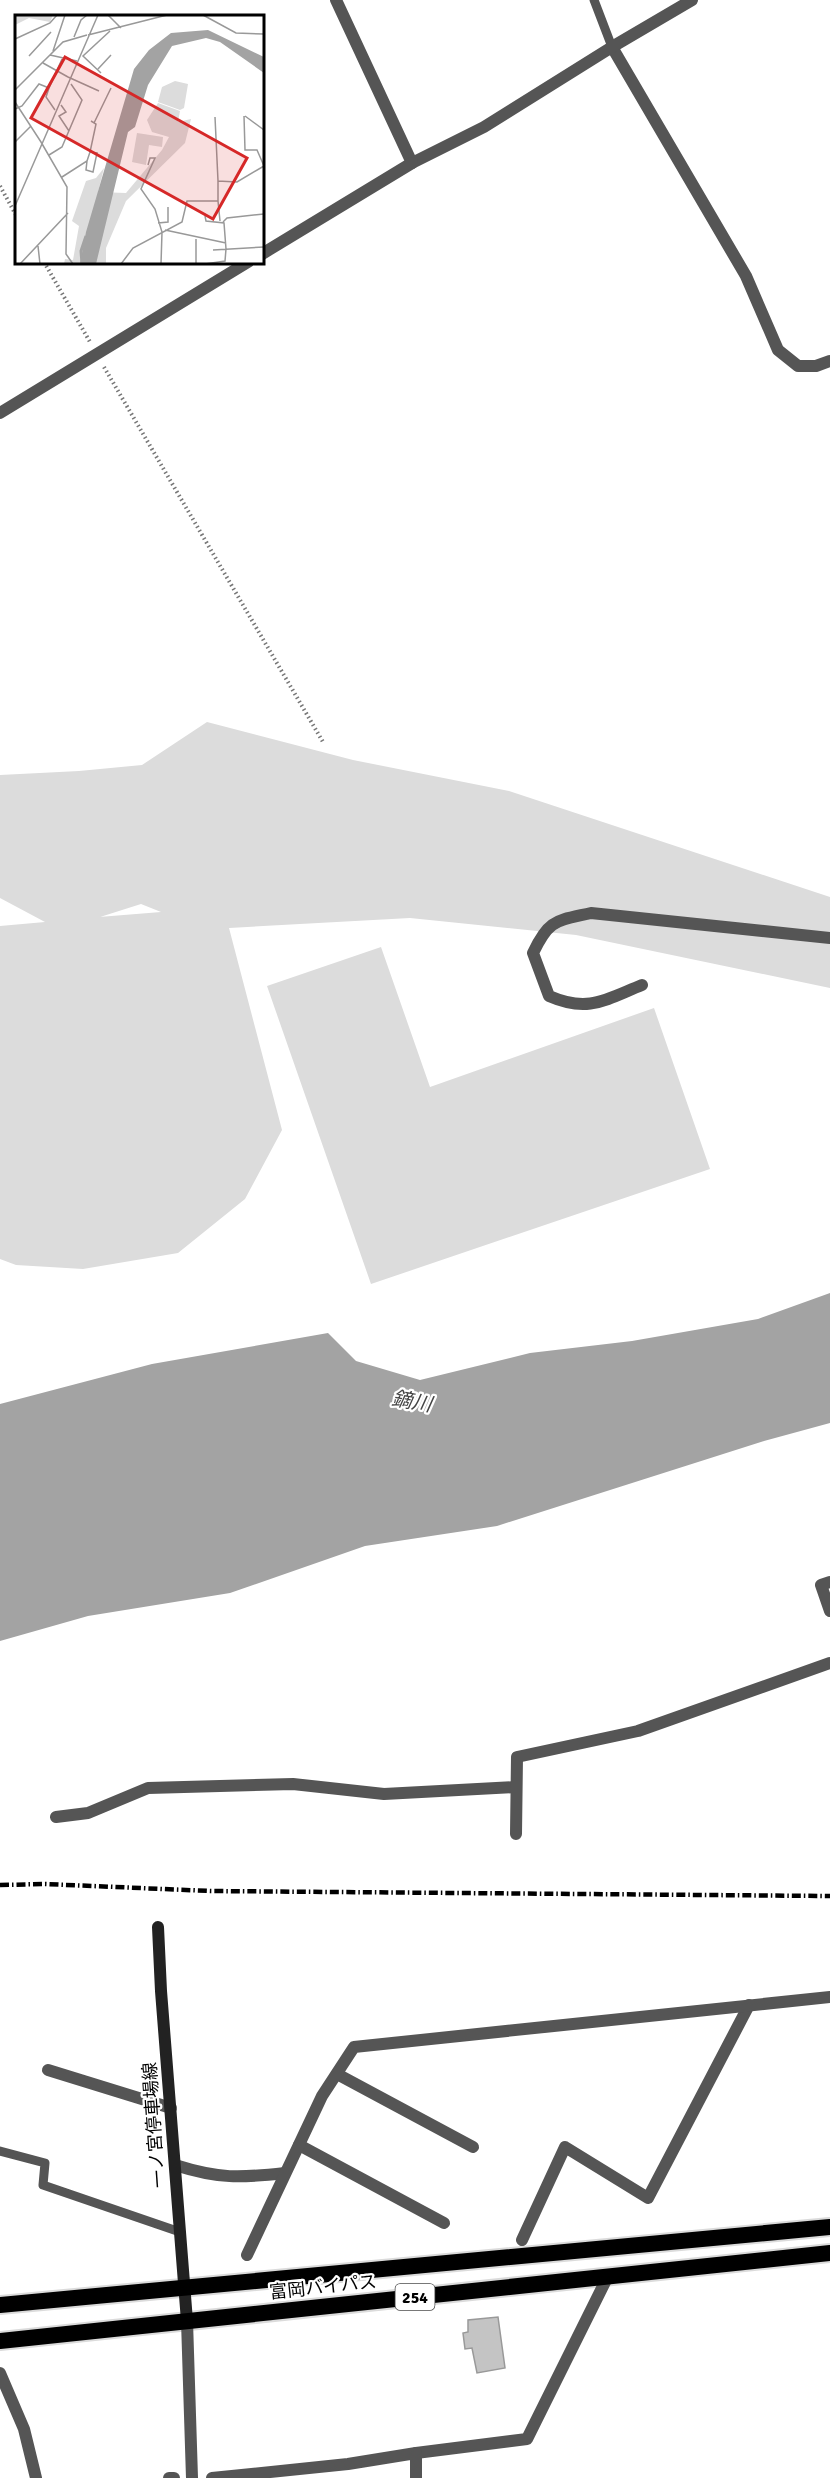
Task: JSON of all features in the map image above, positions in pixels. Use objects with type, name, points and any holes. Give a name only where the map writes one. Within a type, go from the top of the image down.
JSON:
[{"type":"highway","name":"富岡バイパス","points":[[0,2305],[830,2227]]},
{"type":"highway","name":"富岡バイパス","points":[[0,2341],[830,2253]]},
{"type":"main road","name":"一ノ宮停車場線","points":[[158,1927],[187,2321]]},
{"type":"street","points":[[336,0],[412,163]]},
{"type":"street","points":[[264,253],[412,163],[484,127],[692,0]]},
{"type":"street","points":[[612,47],[746,276],[778,350],[798,366],[816,366],[830,361]]},
{"type":"street","points":[[0,413],[245,264]]},
{"type":"street","points":[[642,985],[595,1004],[568,1004],[549,996],[533,953],[543,932],[556,921],[591,913],[830,938]]},
{"type":"street","points":[[830,1582],[821,1585],[830,1611]]},
{"type":"street","points":[[516,1834],[517,1758],[638,1731],[830,1663]]},
{"type":"street","points":[[56,1817],[88,1814],[148,1788],[293,1784],[384,1794],[516,1787]]},
{"type":"street","points":[[247,2255],[322,2096],[354,2047],[830,1996]]},
{"type":"street","points":[[522,2241],[565,2147],[648,2198],[749,2005]]},
{"type":"street","points":[[48,2070],[171,2108]]},
{"type":"street","points":[[337,2074],[473,2147]]},
{"type":"street","points":[[299,2145],[444,2223]]},
{"type":"street","points":[[175,2165],[218,2177],[240,2178],[285,2173]]},
{"type":"street","points":[[212,2478],[348,2464],[527,2439],[608,2276]]},
{"type":"street","points":[[187,2321],[192,2478]]},
{"type":"street","points":[[0,2373],[24,2429],[36,2478]]},
{"type":"street","points":[[416,2453],[416,2478]]},
{"type":"street","points":[[169,2478],[174,2478]]},
{"type":"lane","points":[[594,0],[612,47]]},
{"type":"lane","points":[[0,2151],[45,2163],[43,2185],[180,2232]]},
{"type":"path","points":[[0,186],[15,213]]},
{"type":"path","points":[[45,264],[323,742]]},
{"type":"shaded area","points":[[207,722],[353,760],[509,791],[830,897],[830,988],[576,935],[410,918],[229,928],[282,1130],[245,1199],[178,1253],[83,1269],[16,1265],[0,1259],[0,926],[45,922],[0,898],[0,775],[142,765]],"holes":[[[141,904],[161,912],[100,917]]]},
{"type":"shaded area","points":[[381,947],[430,1087],[654,1008],[710,1169],[371,1284],[267,986]]},
{"type":"water","name":"鏑川","points":[[830,1293],[830,1423],[764,1441],[497,1526],[365,1546],[230,1593],[88,1616],[0,1641],[0,1404],[152,1364],[328,1333],[356,1361],[420,1380],[530,1353],[632,1341],[758,1319]]},
{"type":"building","points":[[498,2317],[505,2368],[477,2373],[472,2348],[465,2349],[463,2333],[468,2332],[468,2320]]},
{"type":"railway","points":[[0,1885],[45,1884],[210,1891],[830,1896]]}]
